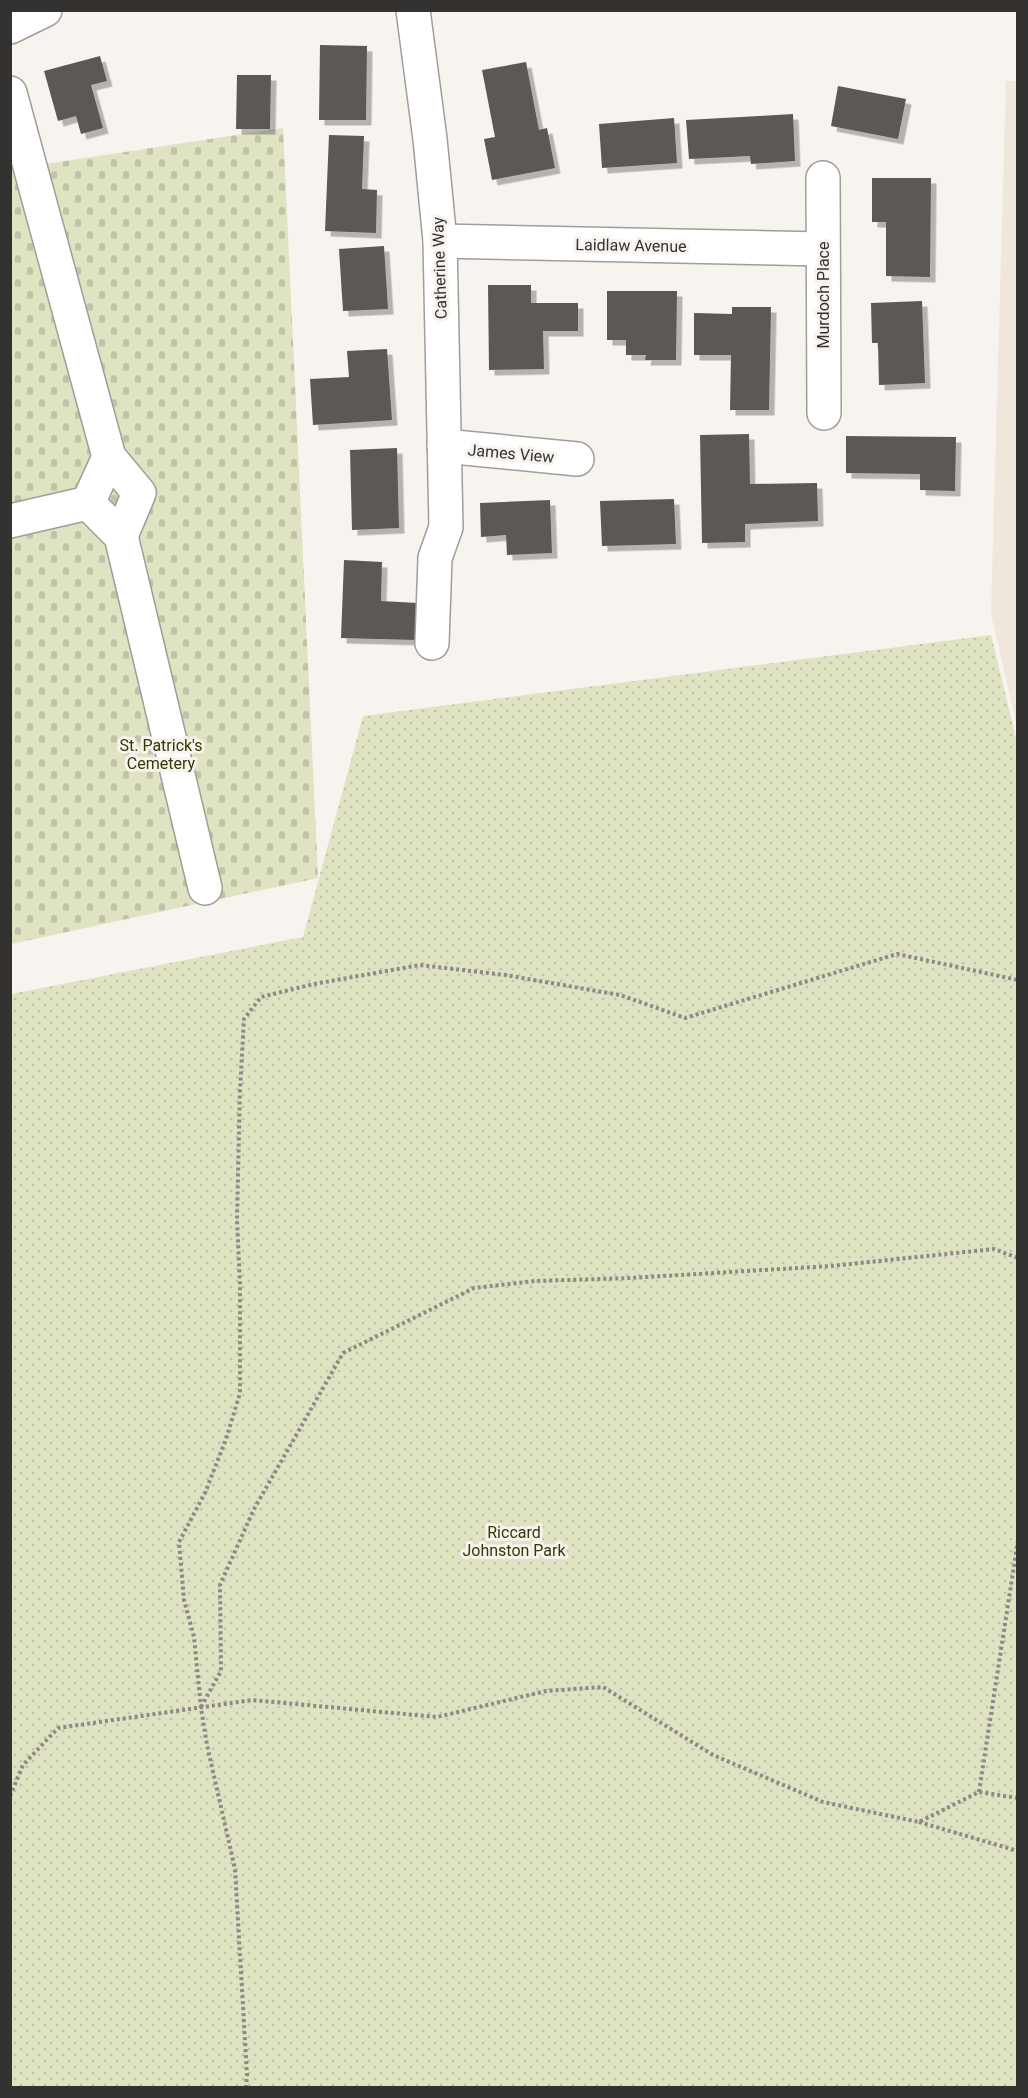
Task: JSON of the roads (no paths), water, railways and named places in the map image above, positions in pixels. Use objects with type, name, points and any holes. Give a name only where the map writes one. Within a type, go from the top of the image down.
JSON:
[{"type":"street","points":[[10,27],[45,10]]},
{"type":"street","name":"Catherine Way","points":[[413,10],[430,139],[440,241],[446,527],[435,558],[432,643]]},
{"type":"street","points":[[10,93],[109,457],[139,493],[121,536]]},
{"type":"street","name":"Murdoch Place","points":[[823,177],[824,413]]},
{"type":"street","name":"Laidlaw Avenue","points":[[440,241],[823,249]]},
{"type":"street","name":"James View","points":[[444,446],[577,459]]},
{"type":"street","points":[[88,503],[109,457]]},
{"type":"street","points":[[10,521],[88,503]]},
{"type":"street","points":[[88,503],[121,536],[205,888]]},
{"type":"park label","name":"St. Patrick's Cemetery","points":[[161,754]]},
{"type":"park label","name":"Riccard Johnston Park","points":[[514,1541]]}]
